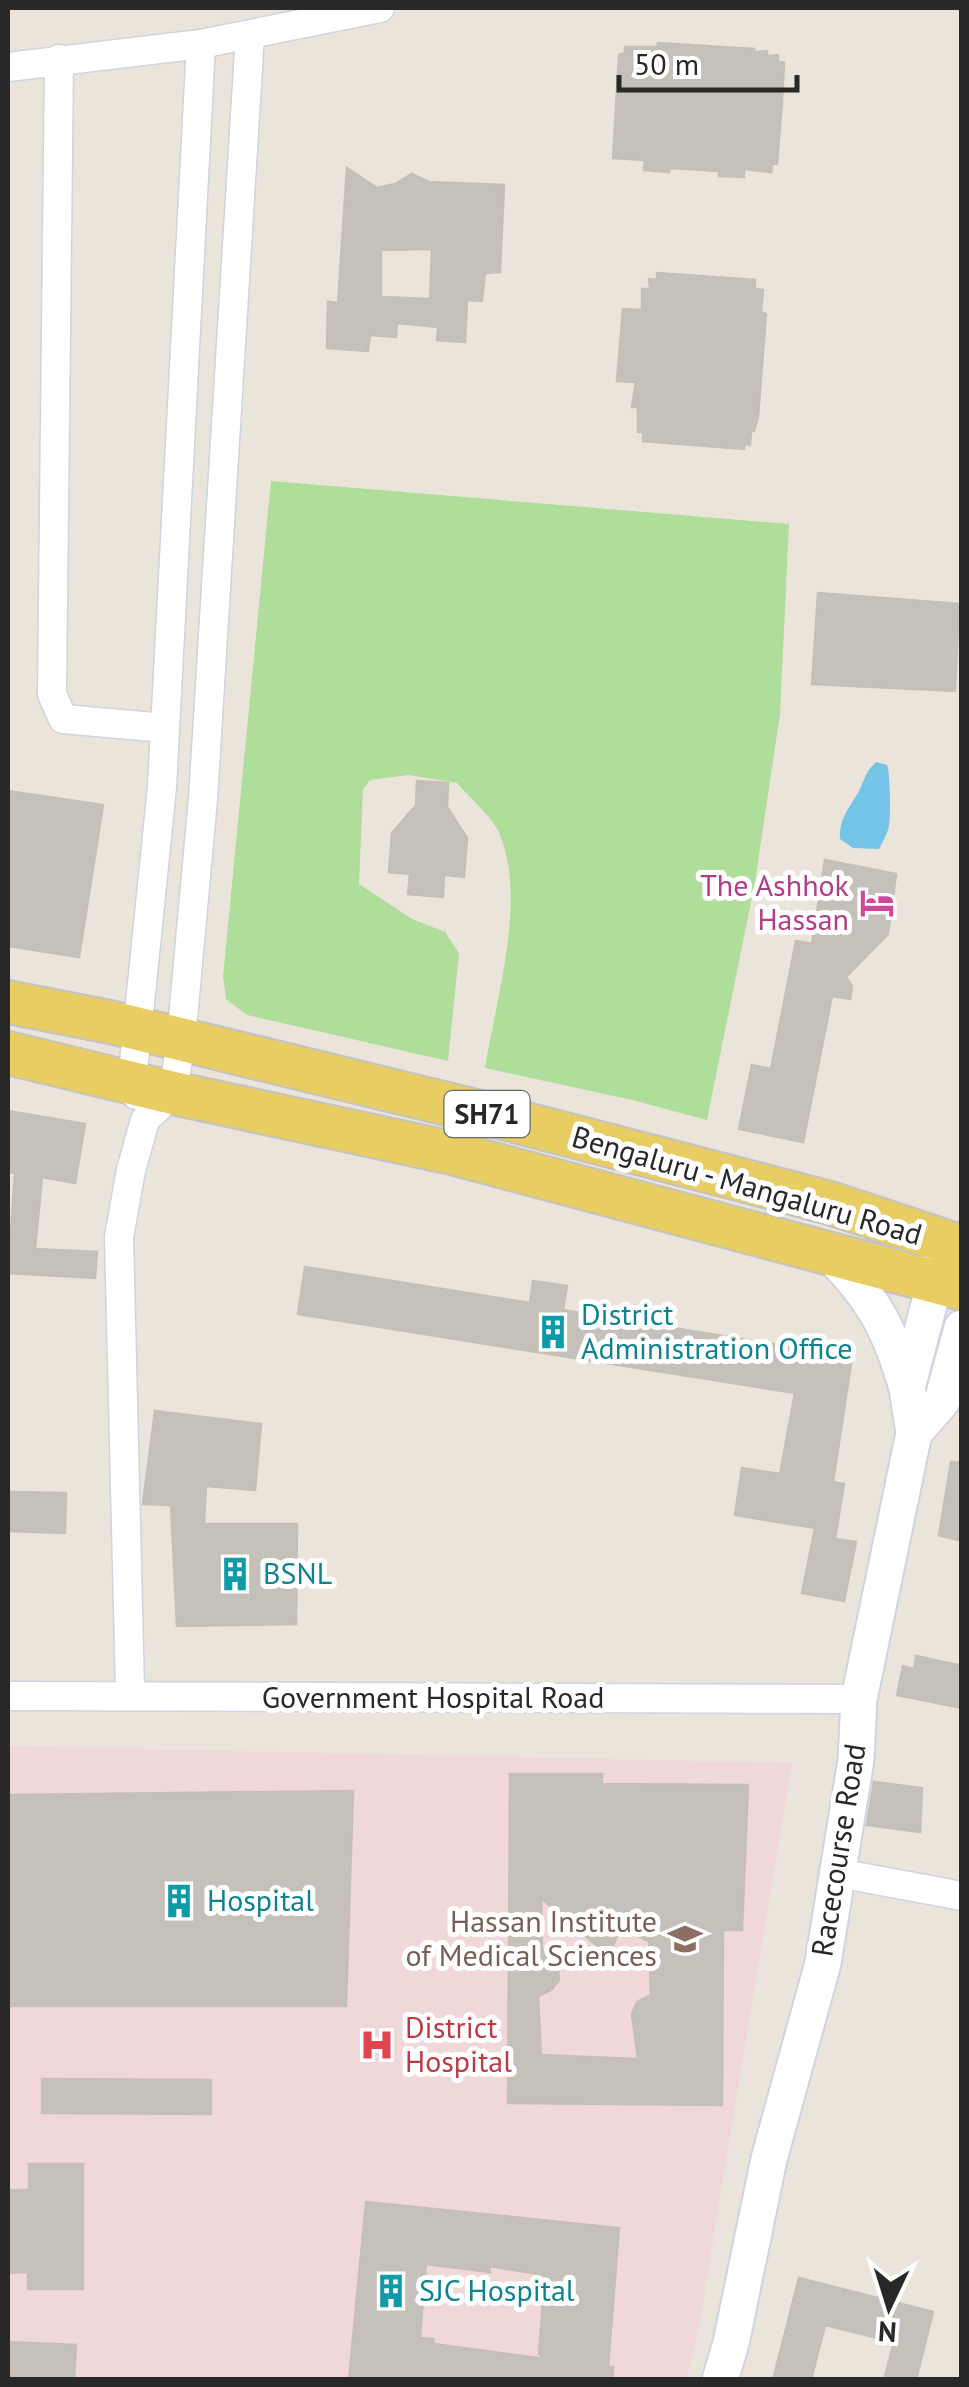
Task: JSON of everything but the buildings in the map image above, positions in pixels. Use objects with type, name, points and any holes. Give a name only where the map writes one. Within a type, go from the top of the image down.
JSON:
[{"type":"main road","name":"Bengaluru - Mangaluru Road","points":[[8,1002],[484,1113],[830,1203],[951,1265]]},
{"type":"main road","name":"Bengaluru - Mangaluru Road","points":[[8,1053],[150,1099],[473,1158],[828,1251],[951,1265]]},
{"type":"main road","points":[[473,1158],[484,1113]]},
{"type":"street","points":[[8,67],[200,44],[380,8]]},
{"type":"street","points":[[130,1690],[119,1237],[150,1099],[181,1040],[203,799],[250,36]]},
{"type":"street","points":[[150,1099],[138,1030],[165,728],[200,44]]},
{"type":"street","points":[[59,59],[52,694],[63,719],[165,728]]},
{"type":"street","points":[[184,996],[216,1030],[253,1058]]},
{"type":"street","points":[[828,1251],[868,1294],[892,1338],[907,1388],[914,1433]]},
{"type":"street","points":[[907,1388],[951,1265]]},
{"type":"street","name":"Racecourse Road","points":[[720,2380],[770,2158],[823,1963],[856,1760],[860,1698],[914,1433],[942,1400],[962,1328]]},
{"type":"street","points":[[942,1400],[962,1366]]},
{"type":"street","name":"Government Hospital Road","points":[[8,1696],[860,1698]]},
{"type":"street","points":[[838,1873],[962,1896]]},
{"type":"shaded area","name":"District Hospital","points":[[8,1746],[792,1763],[699,2327],[687,2379],[8,2380]]},
{"type":"green space","points":[[271,481],[789,524],[780,714],[755,882],[707,1120],[485,1068],[507,952],[511,891],[498,830],[457,783],[409,775],[370,780],[363,789],[359,884],[412,919],[445,932],[459,953],[448,1061],[247,1015],[226,999],[223,977]]},
{"type":"water","points":[[876,762],[888,769],[888,828],[879,849],[853,848],[840,839],[841,825],[867,772]]},
{"type":"place","name":"The Ashhok Hassan","points":[[877,903]]},
{"type":"place","name":"District Administration Office","points":[[553,1332]]},
{"type":"place","name":"BSNL","points":[[235,1574]]},
{"type":"place","name":"Hospital","points":[[179,1901]]},
{"type":"place","name":"Hassan Institute of Medical Sciences","points":[[685,1939]]},
{"type":"place","name":"District Hospital","points":[[377,2045]]},
{"type":"place","name":"SJC Hospital","points":[[391,2291]]}]
